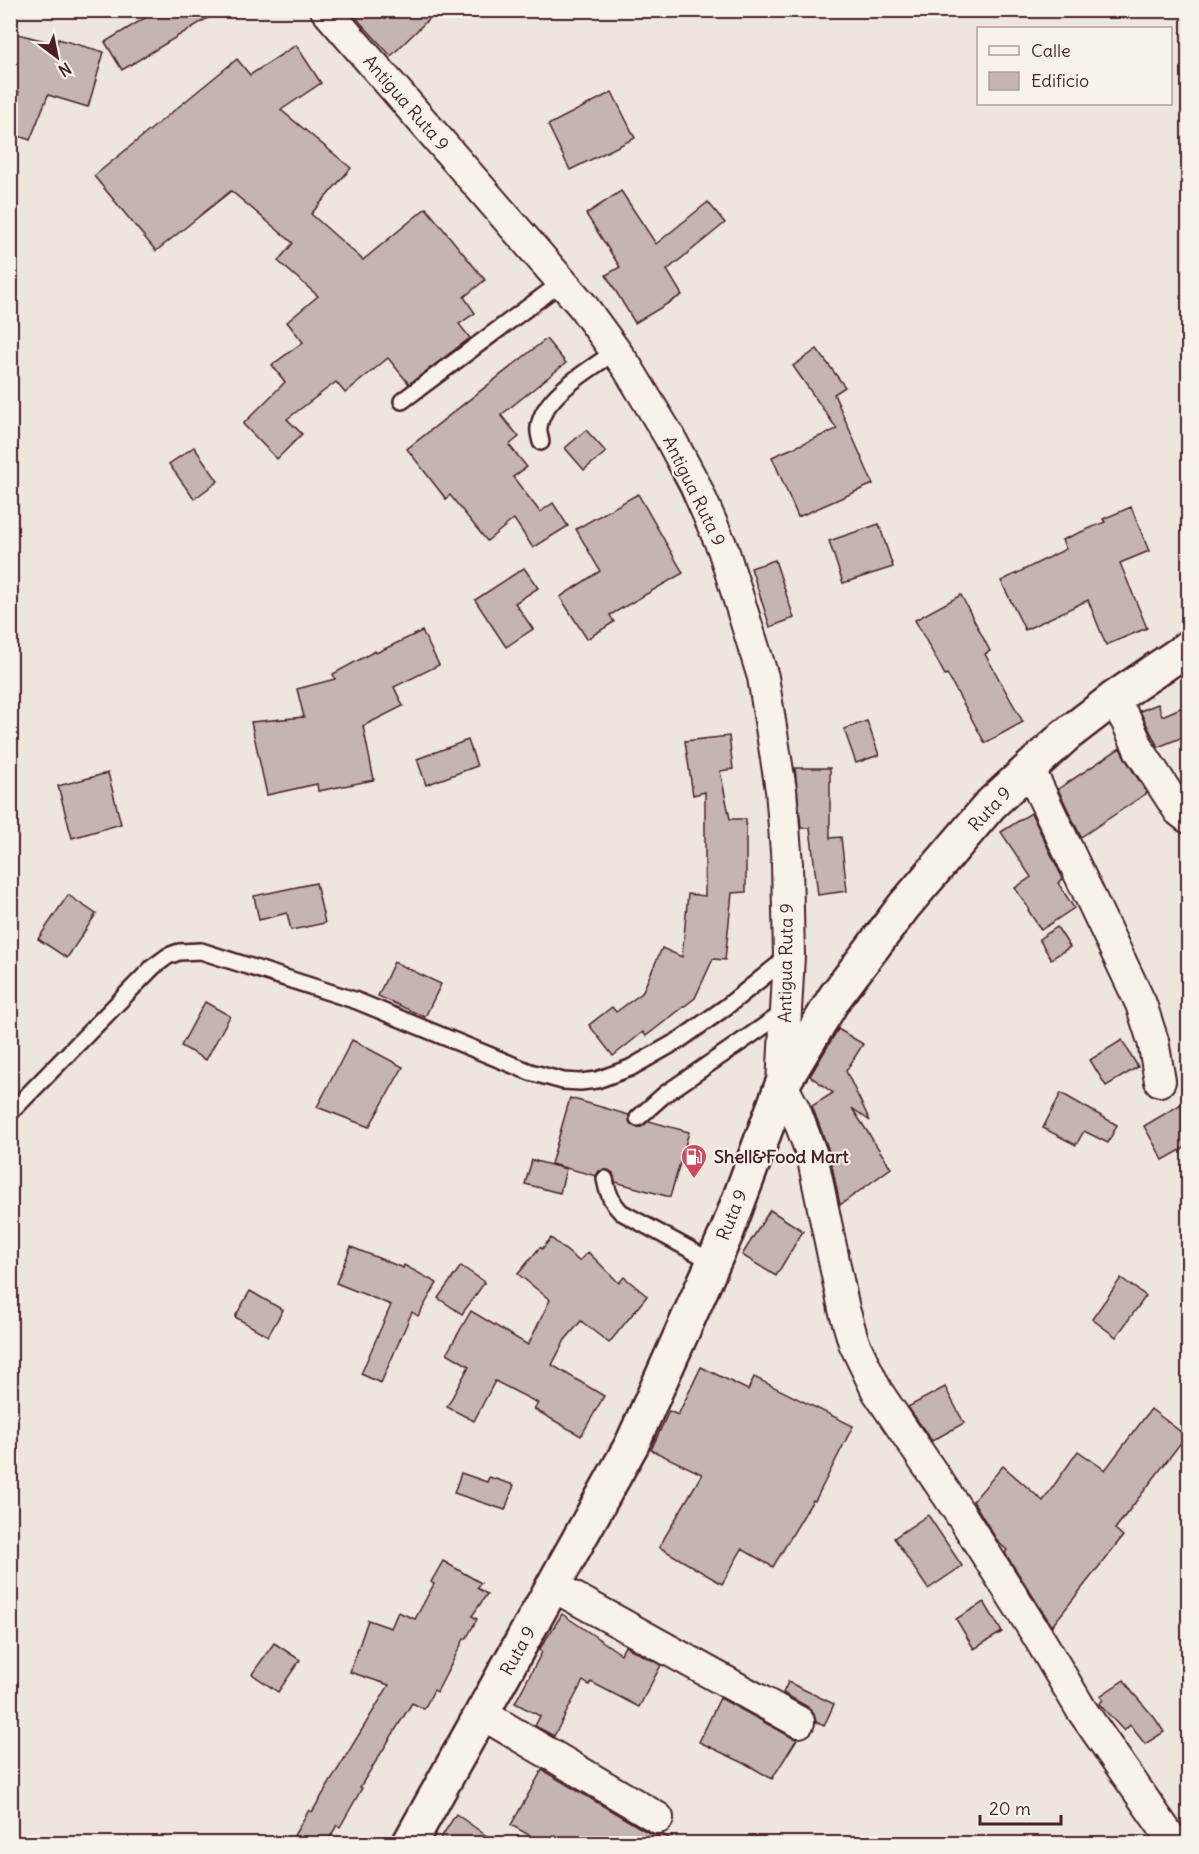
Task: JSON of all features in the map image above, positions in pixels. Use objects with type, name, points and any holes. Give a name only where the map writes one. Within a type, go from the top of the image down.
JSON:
[{"type":"main road","name":"Ruta 9","points":[[410,1844],[632,1444],[727,1232],[782,1085],[835,997],[897,915],[991,804],[1065,736],[1113,699],[1188,648]]},
{"type":"street","name":"Antigua Ruta 9","points":[[326,10],[582,304],[616,351],[669,436],[695,485],[723,549],[762,677],[781,790],[787,864],[789,956],[782,1085]]},
{"type":"street","points":[[1113,699],[1127,722],[1140,751],[1179,811],[1188,818]]},
{"type":"street","points":[[1029,768],[1142,1004],[1153,1041],[1160,1081]]},
{"type":"street","points":[[782,1085],[795,1110],[812,1155],[844,1309],[854,1343],[877,1391],[963,1518],[1081,1709],[1175,1844]]},
{"type":"street","points":[[553,1586],[799,1722]]},
{"type":"street","points":[[482,1714],[658,1818]]},
{"type":"lane","points":[[402,400],[562,282]]},
{"type":"lane","points":[[541,442],[539,428],[549,402],[616,351]]},
{"type":"lane","points":[[10,1113],[153,967],[168,956],[179,952],[201,951],[357,1001],[530,1072],[563,1081],[580,1082],[597,1080],[630,1068],[681,1039],[726,1007],[789,956]]},
{"type":"lane","points":[[638,1118],[665,1094],[786,1011]]},
{"type":"lane","points":[[605,1179],[612,1202],[621,1212],[713,1262]]},
{"type":"building","points":[[158,10],[221,10],[122,70],[105,42]]},
{"type":"building","points":[[349,10],[438,10],[391,56]]},
{"type":"building","points":[[10,32],[57,44],[58,39],[104,52],[88,107],[48,95],[30,140],[10,133],[10,113],[19,92],[10,89]]},
{"type":"building","points":[[296,45],[321,83],[281,110],[351,168],[311,214],[363,260],[426,208],[485,280],[464,297],[475,313],[459,324],[470,338],[409,384],[388,358],[345,393],[336,382],[287,419],[302,434],[277,459],[243,424],[285,382],[272,365],[303,342],[287,322],[318,296],[278,261],[293,243],[231,191],[156,251],[94,176],[237,59],[250,75]]},
{"type":"building","points":[[612,92],[635,138],[570,170],[548,125]]},
{"type":"building","points":[[621,191],[656,244],[708,202],[725,223],[667,270],[682,295],[635,323],[606,275],[620,267],[586,214]]},
{"type":"building","points":[[546,339],[566,363],[501,415],[519,437],[509,445],[527,467],[513,477],[540,512],[553,503],[568,526],[533,548],[514,519],[487,541],[450,495],[446,499],[407,449]]},
{"type":"building","points":[[817,349],[845,387],[834,394],[873,484],[798,517],[772,457],[837,429],[793,366]]},
{"type":"building","points":[[586,430],[606,452],[584,470],[565,448]]},
{"type":"building","points":[[194,447],[218,481],[194,499],[169,464]]},
{"type":"building","points":[[638,494],[683,573],[610,615],[614,622],[587,639],[560,597],[600,571],[576,529]]},
{"type":"building","points":[[1131,507],[1149,551],[1120,563],[1147,628],[1106,645],[1088,600],[1025,630],[1001,581],[1066,549],[1062,540],[1105,522],[1103,519]]},
{"type":"building","points":[[879,524],[893,567],[843,583],[829,541]]},
{"type":"building","points":[[775,560],[794,618],[770,627],[751,568]]},
{"type":"building","points":[[524,568],[538,588],[515,603],[533,629],[506,647],[475,600]]},
{"type":"building","points":[[961,595],[990,651],[985,654],[1023,722],[985,743],[915,620]]},
{"type":"building","points":[[422,631],[439,665],[394,687],[403,706],[363,726],[374,780],[318,791],[317,784],[267,795],[251,722],[304,717],[297,689],[335,679],[333,674],[375,651],[376,653]]},
{"type":"building","points":[[1158,704],[1162,716],[1188,705],[1188,735],[1158,747],[1140,711]]},
{"type":"building","points":[[867,721],[879,755],[856,763],[844,729]]},
{"type":"building","points":[[729,736],[733,769],[720,771],[730,819],[746,819],[746,892],[732,893],[725,960],[713,959],[695,998],[646,1036],[643,1032],[613,1056],[589,1025],[612,1007],[616,1012],[642,993],[662,948],[682,957],[688,894],[705,896],[705,792],[693,795],[685,741]]},
{"type":"building","points":[[468,740],[477,766],[426,785],[417,759]]},
{"type":"building","points":[[1120,748],[1147,793],[1081,837],[1058,789]]},
{"type":"building","points":[[795,768],[830,768],[830,838],[841,837],[847,891],[818,895],[810,828],[801,828]]},
{"type":"building","points":[[108,773],[121,824],[72,838],[58,786]]},
{"type":"building","points":[[1031,813],[1063,879],[1058,883],[1074,908],[1041,930],[1015,888],[1031,877],[1001,832]]},
{"type":"building","points":[[316,883],[325,923],[291,930],[287,913],[259,920],[254,896]]},
{"type":"building","points":[[68,895],[96,914],[67,958],[38,939]]},
{"type":"building","points":[[1057,927],[1070,947],[1051,959],[1039,939]]},
{"type":"building","points":[[394,962],[441,984],[425,1017],[378,996]]},
{"type":"building","points":[[205,1002],[230,1016],[206,1060],[181,1046]]},
{"type":"building","points":[[838,1029],[863,1044],[846,1071],[870,1121],[852,1108],[891,1168],[840,1205],[829,1151],[812,1106],[833,1093],[810,1076]]},
{"type":"building","points":[[352,1040],[403,1067],[369,1127],[317,1107]]},
{"type":"building","points":[[1122,1040],[1138,1067],[1106,1086],[1090,1060]]},
{"type":"building","points":[[1061,1093],[1117,1125],[1108,1143],[1084,1131],[1076,1145],[1043,1128]]},
{"type":"building","points":[[570,1098],[629,1115],[630,1124],[636,1127],[641,1127],[649,1121],[689,1132],[670,1197],[615,1182],[613,1173],[608,1170],[599,1171],[596,1176],[551,1164]]},
{"type":"building","points":[[1188,1100],[1188,1146],[1163,1160],[1144,1126]]},
{"type":"building","points":[[532,1160],[566,1169],[560,1193],[525,1184]]},
{"type":"building","points":[[770,1210],[803,1231],[776,1276],[742,1255]]},
{"type":"building","points":[[551,1238],[579,1261],[588,1252],[619,1283],[624,1277],[647,1296],[609,1343],[581,1321],[565,1340],[552,1365],[604,1396],[581,1436],[534,1409],[538,1403],[495,1381],[474,1421],[447,1407],[469,1366],[447,1353],[471,1311],[528,1345],[550,1300],[518,1274],[540,1247],[542,1249]]},
{"type":"building","points":[[351,1247],[403,1268],[404,1265],[437,1283],[418,1316],[412,1312],[381,1383],[361,1374],[391,1305],[336,1283]]},
{"type":"building","points":[[461,1266],[485,1282],[462,1314],[438,1298]]},
{"type":"building","points":[[1121,1278],[1146,1296],[1116,1337],[1092,1319]]},
{"type":"building","points":[[250,1291],[283,1310],[268,1336],[235,1317]]},
{"type":"building","points":[[701,1367],[748,1390],[754,1377],[853,1426],[815,1501],[813,1500],[773,1567],[742,1549],[722,1584],[659,1547],[702,1474],[651,1450],[669,1411],[678,1415]]},
{"type":"building","points":[[945,1387],[964,1423],[932,1441],[908,1407]]},
{"type":"building","points":[[1151,1409],[1186,1436],[1115,1529],[1123,1536],[1052,1626],[1005,1553],[1007,1550],[998,1542],[973,1501],[1003,1466],[1043,1501],[1078,1451],[1105,1470]]},
{"type":"building","points":[[461,1473],[487,1482],[489,1477],[514,1485],[505,1510],[454,1493]]},
{"type":"building","points":[[928,1515],[962,1566],[928,1589],[894,1538]]},
{"type":"building","points":[[443,1561],[481,1583],[477,1588],[487,1594],[472,1616],[477,1619],[437,1692],[434,1690],[424,1709],[412,1703],[360,1787],[362,1788],[340,1827],[337,1825],[326,1844],[289,1844],[309,1810],[312,1812],[389,1685],[350,1672],[368,1620],[391,1628],[398,1612],[415,1619],[434,1584],[431,1582]]},
{"type":"building","points":[[984,1602],[1002,1632],[974,1649],[956,1619]]},
{"type":"building","points":[[562,1614],[621,1654],[625,1646],[661,1665],[639,1707],[591,1682],[589,1685],[583,1681],[554,1736],[535,1726],[540,1716],[515,1703],[542,1652],[539,1650]]},
{"type":"building","points":[[274,1643],[300,1660],[278,1692],[252,1674]]},
{"type":"building","points":[[1124,1680],[1164,1732],[1145,1744],[1130,1725],[1124,1731],[1099,1704],[1103,1700],[1100,1696]]},
{"type":"building","points":[[788,1682],[834,1704],[824,1726],[816,1722],[814,1714],[808,1707],[783,1693]]},
{"type":"building","points":[[720,1698],[797,1739],[772,1779],[699,1742]]},
{"type":"building","points":[[542,1770],[649,1833],[662,1834],[679,1844],[545,1844],[511,1825]]},
{"type":"building","points":[[456,1814],[498,1844],[437,1844]]},
{"type":"place","name":"Shell&Food Mart","points":[[694,1180]]}]
